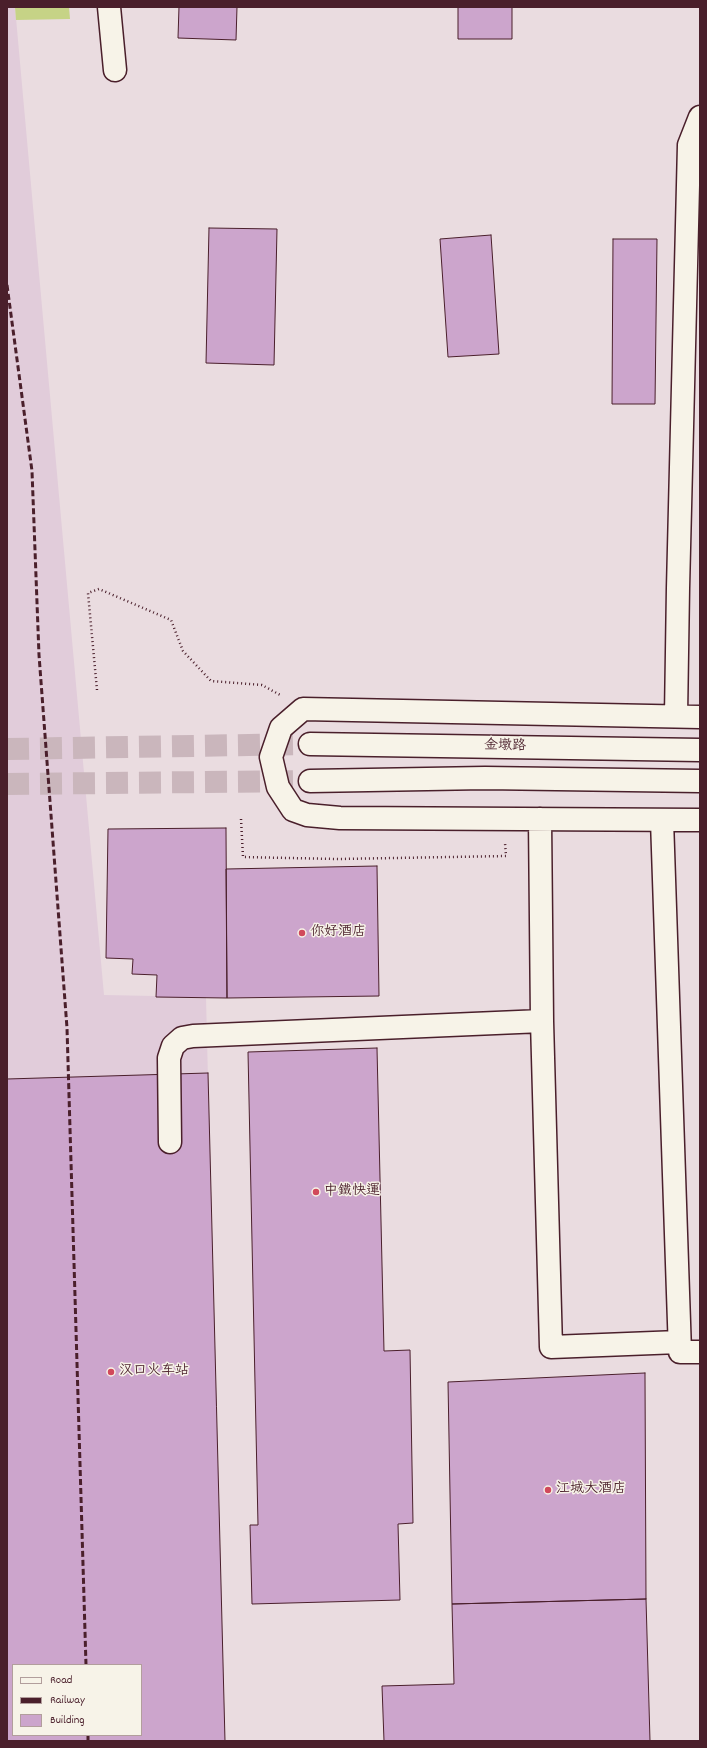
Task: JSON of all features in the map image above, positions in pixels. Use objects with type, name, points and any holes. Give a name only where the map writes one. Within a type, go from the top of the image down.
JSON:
[{"type":"street","points":[[109,7],[115,70]]},
{"type":"street","points":[[676,716],[690,144],[700,117]]},
{"type":"street","points":[[700,717],[303,709],[281,728],[271,757],[278,787],[293,810],[307,815],[340,818],[700,820]]},
{"type":"street","name":"金墩路","points":[[310,744],[700,750]]},
{"type":"street","points":[[310,781],[485,778],[700,781]]},
{"type":"street","points":[[540,819],[542,1021],[551,1346],[679,1342]]},
{"type":"street","points":[[662,820],[679,1342],[680,1352],[700,1352]]},
{"type":"street","points":[[170,1142],[169,1058],[173,1046],[182,1038],[193,1036],[542,1021]]},
{"type":"path","points":[[97,690],[88,593],[99,589],[171,620],[183,651],[211,681],[262,685],[303,709]]},
{"type":"path","points":[[241,819],[243,858],[338,858],[506,856],[505,819]]},
{"type":"shaded area","name":"汉口火车站","points":[[7,7],[15,7],[104,995],[206,997],[224,1741],[7,1741]]},
{"type":"green space","points":[[15,7],[69,7],[70,19],[16,20]]},
{"type":"building","points":[[179,7],[237,7],[236,40],[178,38]]},
{"type":"building","points":[[458,7],[512,7],[512,39],[458,39]]},
{"type":"building","points":[[209,228],[277,229],[274,365],[206,363]]},
{"type":"building","points":[[491,235],[499,354],[448,357],[440,239]]},
{"type":"building","points":[[613,239],[657,239],[655,404],[612,404]]},
{"type":"building","points":[[226,828],[227,998],[156,997],[157,975],[132,974],[133,959],[106,958],[108,829]]},
{"type":"building","name":"你好酒店","points":[[377,866],[379,996],[227,998],[226,869]]},
{"type":"building","name":"中鐵快運","points":[[377,1048],[384,1351],[410,1350],[413,1523],[398,1524],[400,1600],[252,1604],[250,1525],[258,1525],[248,1052]]},
{"type":"building","name":"汉口火车站","points":[[208,1073],[225,1741],[7,1741],[7,1079]]},
{"type":"building","name":"江城大酒店","points":[[645,1373],[646,1599],[452,1604],[448,1382]]},
{"type":"building","points":[[646,1599],[650,1741],[384,1741],[382,1686],[454,1684],[452,1604]]},
{"type":"tunnel","points":[[7,749],[310,744]]},
{"type":"tunnel","points":[[7,784],[310,781]]},
{"type":"railway","points":[[7,285],[32,471],[39,655],[67,1028],[86,1664]]},
{"type":"railway","points":[[88,1736],[88,1741]]},
{"type":"place","name":"你好酒店","points":[[302,933]]},
{"type":"place","name":"中鐵快運","points":[[316,1192]]},
{"type":"place","name":"汉口火车站","points":[[111,1372]]},
{"type":"place","name":"江城大酒店","points":[[548,1490]]}]
